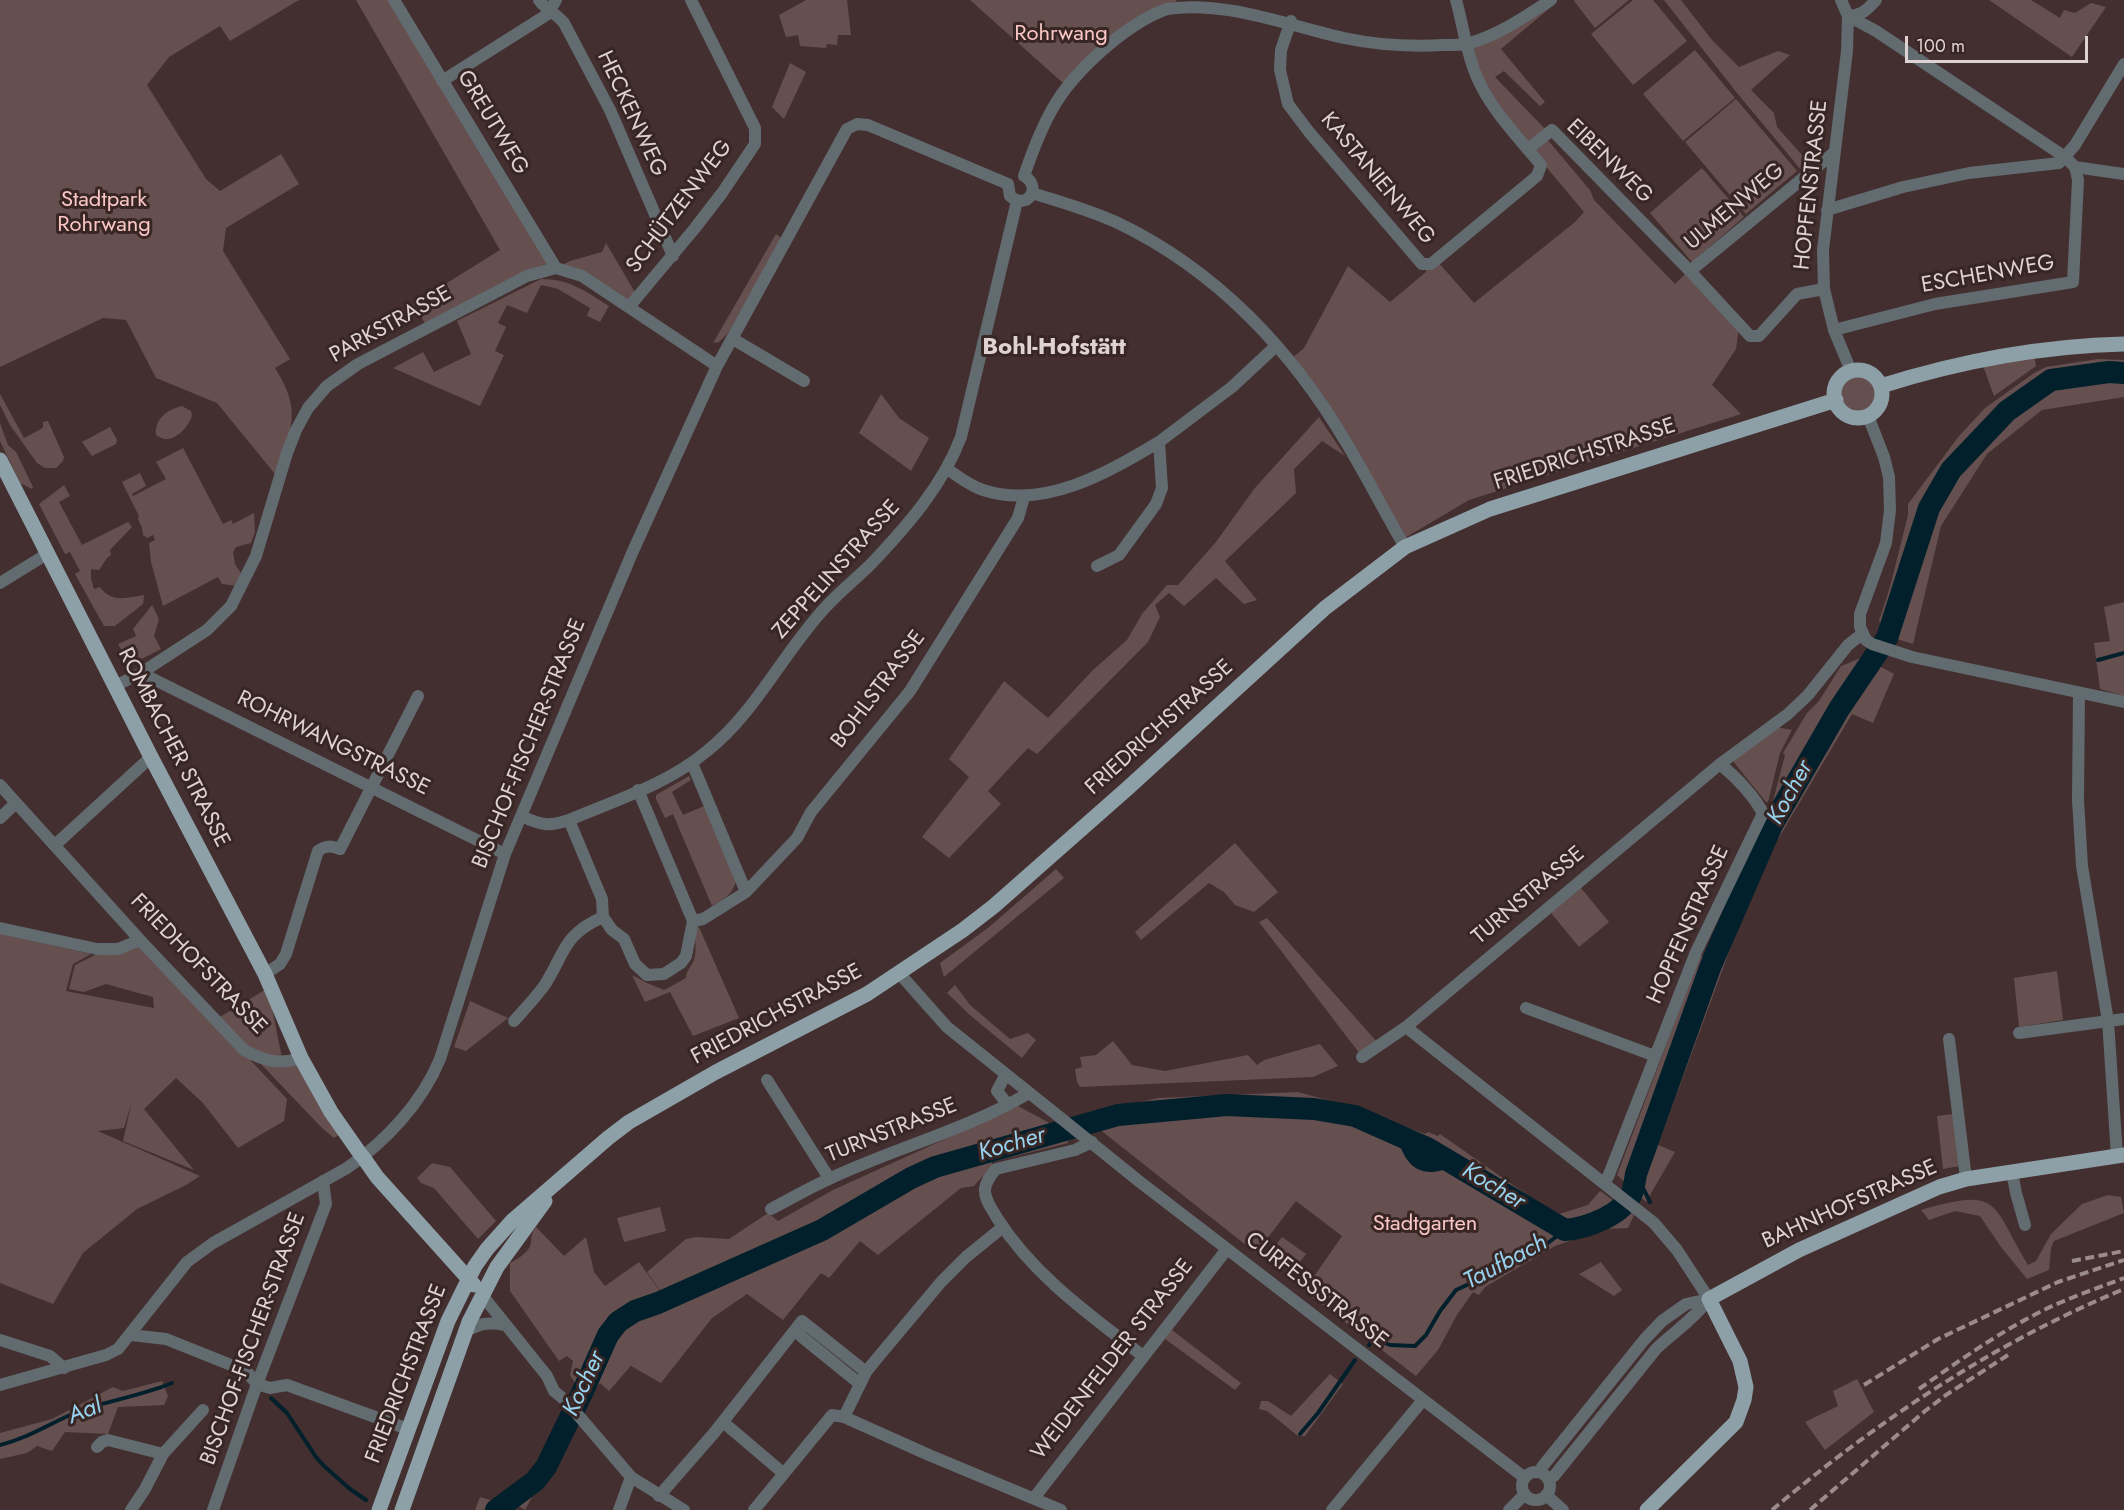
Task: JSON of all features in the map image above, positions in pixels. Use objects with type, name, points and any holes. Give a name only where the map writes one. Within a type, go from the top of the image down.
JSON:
[{"type":"main road","points":[[1881,386],[1938,369],[1996,357],[2064,348],[2124,344]]},
{"type":"main road","points":[[1862,370],[1871,374],[1881,386],[1881,402],[1868,416],[1848,415],[1840,409],[1836,400],[1835,391],[1838,383],[1851,371],[1862,370]]},
{"type":"main road","name":"FRIEDRICHSTRASSE","points":[[378,1510],[444,1332],[468,1278],[483,1254],[499,1234],[629,1122],[716,1072],[867,994],[963,930],[994,906],[1163,756],[1325,608],[1404,547],[1490,509],[1836,400]]},
{"type":"main road","name":"ROMBACHER STRASSE","points":[[0,460],[151,757],[265,974],[301,1058]]},
{"type":"main road","points":[[301,1058],[331,1112],[377,1177],[482,1295]]},
{"type":"main road","name":"BAHNHOFSTRASSE","points":[[1709,1299],[1799,1250],[1914,1197],[1966,1179],[2120,1156]]},
{"type":"main road","name":"FRIEDRICHSTRASSE","points":[[402,1510],[463,1337],[482,1295],[510,1248],[559,1182]]},
{"type":"main road","points":[[1647,1510],[1736,1422],[1744,1400],[1746,1387],[1740,1361],[1709,1299]]},
{"type":"main road","points":[[444,1332],[452,1329],[459,1331],[463,1337]]},
{"type":"street","name":"GREUTWEG","points":[[394,0],[556,268]]},
{"type":"street","name":"HECKENWEG","points":[[539,0],[553,5],[610,110],[673,256]]},
{"type":"street","name":"SCHÜTZENWEG","points":[[629,307],[673,256],[722,193],[754,144],[755,128],[691,0]]},
{"type":"street","points":[[1456,0],[1476,76],[1488,99],[1528,149]]},
{"type":"street","points":[[1024,176],[1047,117],[1059,95],[1099,53],[1141,21],[1167,9],[1200,6],[1243,9],[1343,38],[1411,47],[1466,44],[1503,30],[1551,0]]},
{"type":"street","name":"HOPFENSTRASSE","points":[[1841,0],[1848,16],[1848,51],[1827,210],[1823,250],[1824,289],[1834,330],[1851,371]]},
{"type":"street","points":[[1848,16],[1859,15],[1867,11],[1876,0]]},
{"type":"street","points":[[442,81],[553,5]]},
{"type":"street","points":[[1848,16],[1876,30],[2065,157],[2075,167],[2124,174]]},
{"type":"street","name":"KASTANIENWEG","points":[[1290,21],[1281,50],[1280,70],[1288,104],[1304,126],[1422,264],[1431,264],[1537,176],[1540,165],[1528,149]]},
{"type":"street","points":[[1827,210],[1904,187],[1969,173],[2059,163],[2075,145],[2124,64]]},
{"type":"street","name":"BISCHOF-FISCHER-STRASSE","points":[[0,1385],[64,1368],[118,1349],[187,1262],[213,1243],[323,1181],[362,1156],[380,1142],[408,1110],[436,1068],[505,854],[633,551],[717,366],[847,129],[863,124],[1008,184]]},
{"type":"street","name":"EIBENWEG","points":[[1528,149],[1552,130],[1750,336],[1759,336],[1797,294],[1824,289]]},
{"type":"street","name":"ULMENWEG","points":[[1690,271],[1835,152]]},
{"type":"street","name":"ESCHENWEG","points":[[1834,330],[1935,304],[2073,282],[2078,180],[2075,167]]},
{"type":"street","points":[[1024,176],[1032,183],[1032,193],[1027,199],[1017,201],[1010,196],[1008,184],[1014,177],[1024,176]]},
{"type":"street","points":[[1032,193],[1098,214],[1164,248],[1202,273],[1228,295],[1276,346],[1313,393],[1347,443],[1404,547]]},
{"type":"street","name":"ZEPPELINSTRASSE","points":[[521,816],[540,824],[555,824],[569,820],[662,780],[692,763],[735,725],[822,611],[872,563],[905,526],[947,469],[961,437],[1017,201]]},
{"type":"street","points":[[556,268],[582,276],[717,366]]},
{"type":"street","name":"PARKSTRASSE","points":[[115,686],[141,673],[207,630],[227,613],[256,556],[296,430],[308,408],[327,387],[358,364],[477,301],[527,276],[556,268]]},
{"type":"street","points":[[733,339],[804,381]]},
{"type":"street","points":[[947,469],[982,489],[1024,497],[1057,491],[1117,466],[1159,442],[1226,392],[1276,346]]},
{"type":"street","points":[[1868,416],[1889,477],[1890,510],[1886,543],[1860,614],[1862,634],[1872,644],[1912,657],[2124,702]]},
{"type":"street","points":[[1098,566],[1119,555],[1156,504],[1162,488],[1159,442]]},
{"type":"street","name":"BOHLSTRASSE","points":[[693,921],[703,919],[746,892],[796,838],[810,812],[910,691],[1018,518],[1024,497]]},
{"type":"street","points":[[0,583],[47,554]]},
{"type":"street","points":[[1720,764],[1788,714],[1808,695],[1848,645],[1862,634]]},
{"type":"street","name":"ROHRWANGSTRASSE","points":[[141,673],[505,854]]},
{"type":"street","points":[[2079,693],[2078,801],[2082,866],[2108,1021],[2120,1156]]},
{"type":"street","points":[[265,974],[280,964],[286,954],[318,851],[331,846],[340,849],[418,696]]},
{"type":"street","points":[[55,844],[151,757]]},
{"type":"street","points":[[692,763],[746,892]]},
{"type":"street","name":"HOPFENSTRASSE","points":[[1604,1182],[1608,1177],[1696,952],[1763,813],[1756,799],[1737,777],[1720,764]]},
{"type":"street","name":"TURNSTRASSE","points":[[1362,1057],[1406,1027],[1720,764]]},
{"type":"street","name":"FRIEDHOFSTRASSE","points":[[0,785],[140,940],[244,1050],[259,1059],[273,1062],[288,1062],[301,1058]]},
{"type":"street","points":[[569,820],[602,899],[603,917],[612,930],[624,939],[635,964],[647,975],[664,974],[681,963],[686,956],[693,921],[638,790]]},
{"type":"street","points":[[0,818],[16,804]]},
{"type":"street","points":[[514,1021],[543,987],[557,958],[572,936],[603,917]]},
{"type":"street","points":[[0,928],[97,949],[118,949],[140,940]]},
{"type":"street","points":[[899,973],[947,1027],[1029,1093]]},
{"type":"street","points":[[1526,1008],[1655,1056]]},
{"type":"street","points":[[2019,1033],[2124,1019]]},
{"type":"street","points":[[1406,1027],[1621,1195],[1664,1232],[1709,1299]]},
{"type":"street","points":[[1949,1039],[1966,1179]]},
{"type":"street","points":[[1006,1074],[997,1091],[1008,1105]]},
{"type":"street","points":[[766,1080],[829,1178]]},
{"type":"street","name":"TURNSTRASSE","points":[[771,1209],[829,1178],[1008,1105],[1029,1093]]},
{"type":"street","name":"CURFESSSTRASSE","points":[[1029,1093],[1140,1182],[1525,1478]]},
{"type":"street","points":[[1087,1138],[1075,1150],[996,1169],[989,1177],[985,1190],[988,1203],[1003,1227],[1040,1272],[1143,1356]]},
{"type":"street","points":[[2012,1172],[2025,1225]]},
{"type":"street","name":"BISCHOF-FISCHER-STRASSE","points":[[213,1510],[257,1384],[326,1204],[323,1181]]},
{"type":"street","points":[[844,1417],[866,1372],[941,1282],[966,1257],[1003,1227]]},
{"type":"street","name":"WEIDENFELDER STRASSE","points":[[1034,1498],[1227,1249]]},
{"type":"street","points":[[482,1295],[547,1376],[554,1391],[568,1403],[631,1477],[684,1510]]},
{"type":"street","name":"BAHNHOFSTRASSE","points":[[1546,1495],[1550,1488],[1542,1467],[1644,1340],[1662,1321],[1686,1304],[1709,1299]]},
{"type":"street","points":[[659,1496],[723,1422],[802,1321],[866,1372]]},
{"type":"street","name":"FRIEDRICHSTRASSE","points":[[463,1337],[476,1326],[489,1322],[505,1325]]},
{"type":"street","points":[[796,1330],[860,1384]]},
{"type":"street","points":[[131,1335],[166,1339],[246,1371],[257,1384],[270,1388],[287,1384],[408,1429]]},
{"type":"street","points":[[0,1340],[50,1356],[64,1368]]},
{"type":"street","points":[[1332,1510],[1423,1400]]},
{"type":"street","points":[[131,1510],[163,1454],[203,1410]]},
{"type":"street","points":[[754,1510],[832,1416],[844,1417],[1061,1510]]},
{"type":"street","points":[[723,1422],[783,1473]]},
{"type":"street","points":[[97,1447],[108,1440],[163,1454]]},
{"type":"street","points":[[1529,1501],[1522,1485],[1525,1478],[1530,1473],[1545,1476]]},
{"type":"street","points":[[619,1510],[631,1477]]},
{"type":"street","points":[[1509,1510],[1546,1495],[1563,1510]]},
{"type":"green space","name":"Stadtpark Rohrwang","points":[[0,0],[299,0],[230,41],[220,26],[169,57],[147,85],[206,179],[220,191],[281,154],[299,184],[226,228],[223,251],[290,359],[275,368],[289,397],[292,421],[275,474],[217,403],[156,378],[126,320],[103,318],[0,367]]},
{"type":"green space","points":[[356,0],[394,0],[556,268],[428,328],[413,304],[500,250]]},
{"type":"green space","points":[[806,0],[847,0],[851,35],[838,35],[837,45],[827,44],[826,48],[800,46],[798,35],[786,37],[779,15]]},
{"type":"green space","name":"Rohrwang","points":[[970,0],[1177,0],[1175,3],[1147,14],[1064,84]]},
{"type":"green space","points":[[1556,0],[1557,2],[1501,49],[1545,102],[1540,106],[1504,71],[1495,77],[1546,130],[1528,145],[1486,87],[1470,46]]},
{"type":"green space","points":[[1575,0],[1629,0],[1595,28]]},
{"type":"green space","points":[[1633,0],[1653,0],[1687,41],[1633,85],[1591,34]]},
{"type":"green space","points":[[1664,0],[1681,0],[1712,40],[1739,67],[1778,51],[1790,55],[1751,90],[1774,113],[1777,127],[1810,164],[1802,171],[1737,93]]},
{"type":"green space","points":[[1989,0],[2031,0],[2060,18],[2064,10],[2075,13],[2091,3],[2106,7],[2072,57]]},
{"type":"green space","points":[[1695,50],[1735,98],[1683,141],[1643,94]]},
{"type":"green space","points":[[790,63],[806,72],[784,119],[772,107]]},
{"type":"green space","points":[[1736,99],[1797,171],[1746,214],[1685,142]]},
{"type":"green space","points":[[1546,138],[1590,190],[1594,200],[1675,284],[1686,273],[1739,328],[1736,349],[1712,385],[1741,414],[1469,500],[1403,539],[1291,359],[1304,348],[1348,266],[1390,302],[1426,272],[1426,268],[1438,262],[1474,303],[1575,222],[1584,212],[1532,150]]},
{"type":"green space","points":[[1702,168],[1744,217],[1692,262],[1650,213]]},
{"type":"green space","points":[[776,234],[783,239],[728,333],[719,342],[713,343]]},
{"type":"green space","points":[[606,243],[636,294],[629,303],[560,266],[602,252]]},
{"type":"green space","points":[[541,279],[569,284],[609,306],[600,322],[587,316],[590,308],[558,289],[541,285],[527,313],[507,305],[498,323],[506,327],[495,351],[504,355],[480,406],[393,368],[423,352],[434,372],[471,354],[457,321]]},
{"type":"green space","points":[[2034,355],[2036,366],[1994,396],[1982,363]]},
{"type":"green space","points":[[2098,359],[2124,360],[2124,397],[2042,410],[1987,454],[1941,526],[1913,644],[1897,639],[1885,631],[1879,621],[1908,515],[1908,504],[1959,436],[1985,408],[2034,373],[2046,367]]},
{"type":"green space","points":[[1858,375],[1865,376],[1871,381],[1876,387],[1876,401],[1871,407],[1865,412],[1858,413],[1851,412],[1845,407],[1840,401],[1839,394],[1840,387],[1845,381],[1851,376]]},
{"type":"green space","points":[[0,394],[24,438],[41,429],[43,422],[48,421],[64,457],[56,468],[45,468],[37,463],[10,425],[0,405]]},
{"type":"green space","points":[[881,394],[899,418],[929,438],[911,471],[859,433]]},
{"type":"green space","points":[[182,406],[191,411],[192,416],[186,427],[172,438],[161,438],[156,435],[157,424],[163,416]]},
{"type":"green space","points":[[1319,417],[1345,456],[1322,441],[1294,469],[1296,493],[1225,561],[1257,600],[1244,604],[1216,578],[1184,606],[1169,593],[1155,605],[1160,617],[1148,642],[1037,754],[1028,748],[988,791],[1001,804],[949,858],[922,837],[969,777],[949,759],[1004,681],[1048,718],[1093,670],[1127,640],[1142,614],[1167,585],[1178,585],[1216,542],[1254,489]]},
{"type":"green space","points":[[0,423],[8,445],[16,452],[32,489],[20,483],[0,441]]},
{"type":"green space","points":[[110,427],[117,440],[116,444],[92,456],[82,442]]},
{"type":"green space","points":[[183,448],[223,524],[231,520],[233,524],[254,513],[255,532],[251,543],[236,547],[233,552],[235,564],[243,576],[238,586],[222,584],[218,577],[163,606],[151,562],[149,543],[155,540],[153,535],[147,538],[143,535],[139,516],[122,482],[140,473],[146,486],[132,494],[133,496],[166,479],[156,462]]},
{"type":"green space","points":[[64,485],[70,496],[59,502],[82,545],[128,522],[132,527],[110,550],[111,555],[99,570],[91,569],[94,589],[100,587],[109,595],[120,598],[144,595],[143,604],[115,626],[104,626],[75,574],[80,571],[70,552],[65,554],[39,504]]},
{"type":"green space","points":[[2124,602],[2124,696],[2100,689],[2094,643],[2110,641],[2104,607]]},
{"type":"green space","points":[[152,605],[159,619],[154,636],[161,649],[130,665],[118,644],[136,636],[133,629]]},
{"type":"green space","points":[[1863,657],[1894,674],[1873,723],[1852,714],[1758,873],[1658,1145],[1675,1152],[1646,1202],[1617,1175],[1700,956],[1718,962],[1740,905],[1783,813],[1772,805],[1785,755],[1783,753],[1807,713],[1819,701],[1841,666]]},
{"type":"green space","points":[[1776,727],[1792,730],[1780,753],[1768,802],[1766,802],[1732,760]]},
{"type":"green space","points":[[689,776],[691,780],[672,792],[683,815],[704,806],[736,880],[730,893],[712,906],[673,814],[665,818],[656,799],[656,795]]},
{"type":"green space","points":[[1235,843],[1278,892],[1254,912],[1235,905],[1224,892],[1209,883],[1141,940],[1135,932]]},
{"type":"green space","points":[[1056,869],[1064,878],[944,977],[940,963],[988,928]]},
{"type":"green space","points":[[1581,888],[1609,922],[1579,947],[1551,913]]},
{"type":"green space","points":[[1267,918],[1378,1043],[1360,1054],[1259,922]]},
{"type":"green space","points":[[699,927],[739,1018],[693,1036],[670,992],[645,1002],[632,975],[664,990],[686,978],[695,956],[694,929]]},
{"type":"green space","points":[[0,934],[91,954],[73,964],[66,991],[154,1008],[153,997],[106,984],[84,992],[69,989],[75,965],[99,953],[141,944],[287,1099],[284,1121],[238,1148],[203,1103],[176,1078],[144,1109],[194,1170],[123,1141],[132,1101],[124,1128],[98,1131],[200,1176],[137,1209],[83,1253],[53,1304],[0,1283]]},
{"type":"green space","points":[[2057,971],[2063,1020],[2019,1027],[2014,978]]},
{"type":"green space","points":[[955,985],[970,1005],[1010,1039],[1028,1033],[1036,1040],[1022,1058],[947,993]]},
{"type":"green space","points":[[268,988],[282,1058],[256,1053],[220,1017]]},
{"type":"green space","points":[[470,1001],[508,1018],[466,1051],[454,1047]]},
{"type":"green space","points":[[1113,1041],[1132,1065],[1165,1071],[1248,1055],[1257,1065],[1264,1060],[1320,1044],[1338,1066],[1313,1077],[1080,1087],[1075,1069],[1082,1067],[1080,1057],[1096,1055]]},
{"type":"green space","points":[[259,1062],[299,1063],[340,1134],[334,1138],[322,1128]]},
{"type":"green space","name":"Stadtgarten","points":[[1298,1092],[1356,1108],[1425,1134],[1428,1132],[1438,1136],[1440,1134],[1556,1215],[1588,1205],[1600,1191],[1634,1215],[1628,1228],[1603,1229],[1555,1246],[1485,1287],[1479,1295],[1473,1292],[1457,1315],[1438,1350],[1416,1376],[1304,1291],[1342,1236],[1296,1201],[1256,1253],[1094,1125],[1091,1114],[1158,1098]]},
{"type":"green space","points":[[1018,1106],[1066,1132],[1068,1143],[992,1162],[992,1166],[974,1186],[961,1188],[878,1255],[860,1241],[829,1278],[821,1273],[783,1320],[747,1294],[712,1318],[661,1383],[631,1366],[635,1361],[609,1391],[600,1383],[591,1394],[580,1391],[570,1375],[573,1361],[567,1356],[559,1361],[510,1291],[510,1263],[529,1249],[536,1227],[564,1256],[586,1237],[594,1272],[605,1286],[639,1262],[664,1297],[691,1285],[664,1296],[647,1272],[686,1239],[696,1237],[729,1239],[768,1213],[778,1221],[833,1190]]},
{"type":"green space","points":[[1954,1114],[1960,1166],[1943,1169],[1937,1116]]},
{"type":"green space","points":[[432,1163],[450,1167],[496,1221],[478,1239],[434,1188],[421,1183],[417,1178]]},
{"type":"green space","points":[[2108,1195],[2121,1197],[2124,1213],[2054,1241],[2049,1270],[2027,1279],[1980,1216],[1955,1211],[1929,1220],[1921,1210],[1967,1200],[1981,1201],[1991,1206],[1999,1214],[2028,1265],[2036,1261],[2051,1234],[2082,1204]]},
{"type":"green space","points":[[660,1207],[666,1231],[624,1242],[617,1218]]},
{"type":"green space","points":[[1282,1237],[1306,1254],[1292,1273],[1268,1255]]},
{"type":"green space","points":[[1601,1262],[1622,1290],[1614,1296],[1579,1274]]},
{"type":"green space","points":[[1172,1330],[1241,1383],[1235,1390],[1165,1339]]},
{"type":"green space","points":[[1330,1374],[1343,1384],[1305,1436],[1298,1436],[1267,1411],[1259,1409],[1261,1401],[1268,1401],[1291,1416]]},
{"type":"green space","points":[[1857,1379],[1874,1412],[1825,1450],[1805,1422],[1838,1406],[1833,1391]]},
{"type":"green space","points":[[162,1381],[168,1396],[164,1405],[118,1407],[108,1434],[65,1432],[52,1451],[37,1446],[27,1453],[0,1459],[0,1433],[52,1419],[113,1387],[123,1391]]},
{"type":"green space","points":[[557,1431],[569,1437],[560,1450],[563,1456],[533,1495],[525,1510],[514,1503],[505,1510],[475,1510],[480,1497],[497,1502],[526,1482],[537,1469]]},
{"type":"water","points":[[1396,1134],[1455,1164],[1445,1170],[1433,1172],[1418,1169],[1404,1155]]},
{"type":"waterway","name":"Kocher","points":[[496,1510],[535,1481],[546,1467],[608,1335],[618,1322],[635,1311],[658,1303],[822,1230],[911,1178],[935,1167],[1118,1115],[1227,1105],[1314,1109],[1355,1116],[1427,1148],[1565,1230],[1593,1223],[1613,1214],[1621,1208],[1632,1193],[1636,1174],[1711,965],[1772,825],[1839,709],[1887,638],[1929,508],[1951,470],[2007,411],[2051,380],[2109,372],[2124,373]]},
{"type":"waterway","points":[[2098,660],[2124,653]]},
{"type":"waterway","points":[[1636,1174],[1650,1202]]},
{"type":"waterway","name":"Taufbach","points":[[1369,1345],[1374,1339],[1390,1345],[1415,1346],[1426,1335],[1456,1290],[1532,1255],[1565,1230]]},
{"type":"waterway","name":"Taufbach","points":[[1300,1434],[1318,1413],[1355,1360]]},
{"type":"waterway","name":"Aal","points":[[0,1445],[22,1438],[82,1410],[172,1383]]},
{"type":"waterway","name":"Aal","points":[[271,1398],[287,1413],[324,1466],[366,1500]]},
{"type":"railway","points":[[2072,1261],[2124,1251]]},
{"type":"railway","points":[[1864,1385],[1938,1339],[2058,1282],[2124,1260]]},
{"type":"railway","points":[[1919,1389],[1981,1346],[2029,1318],[2065,1300],[2124,1278]]},
{"type":"railway","points":[[1772,1510],[1854,1445],[1940,1386],[2029,1334],[2124,1289]]},
{"type":"railway","points":[[1810,1510],[1925,1411],[2008,1355]]},
{"type":"district","name":"Bohl-Hofstätt","points":[[1054,348]]}]
